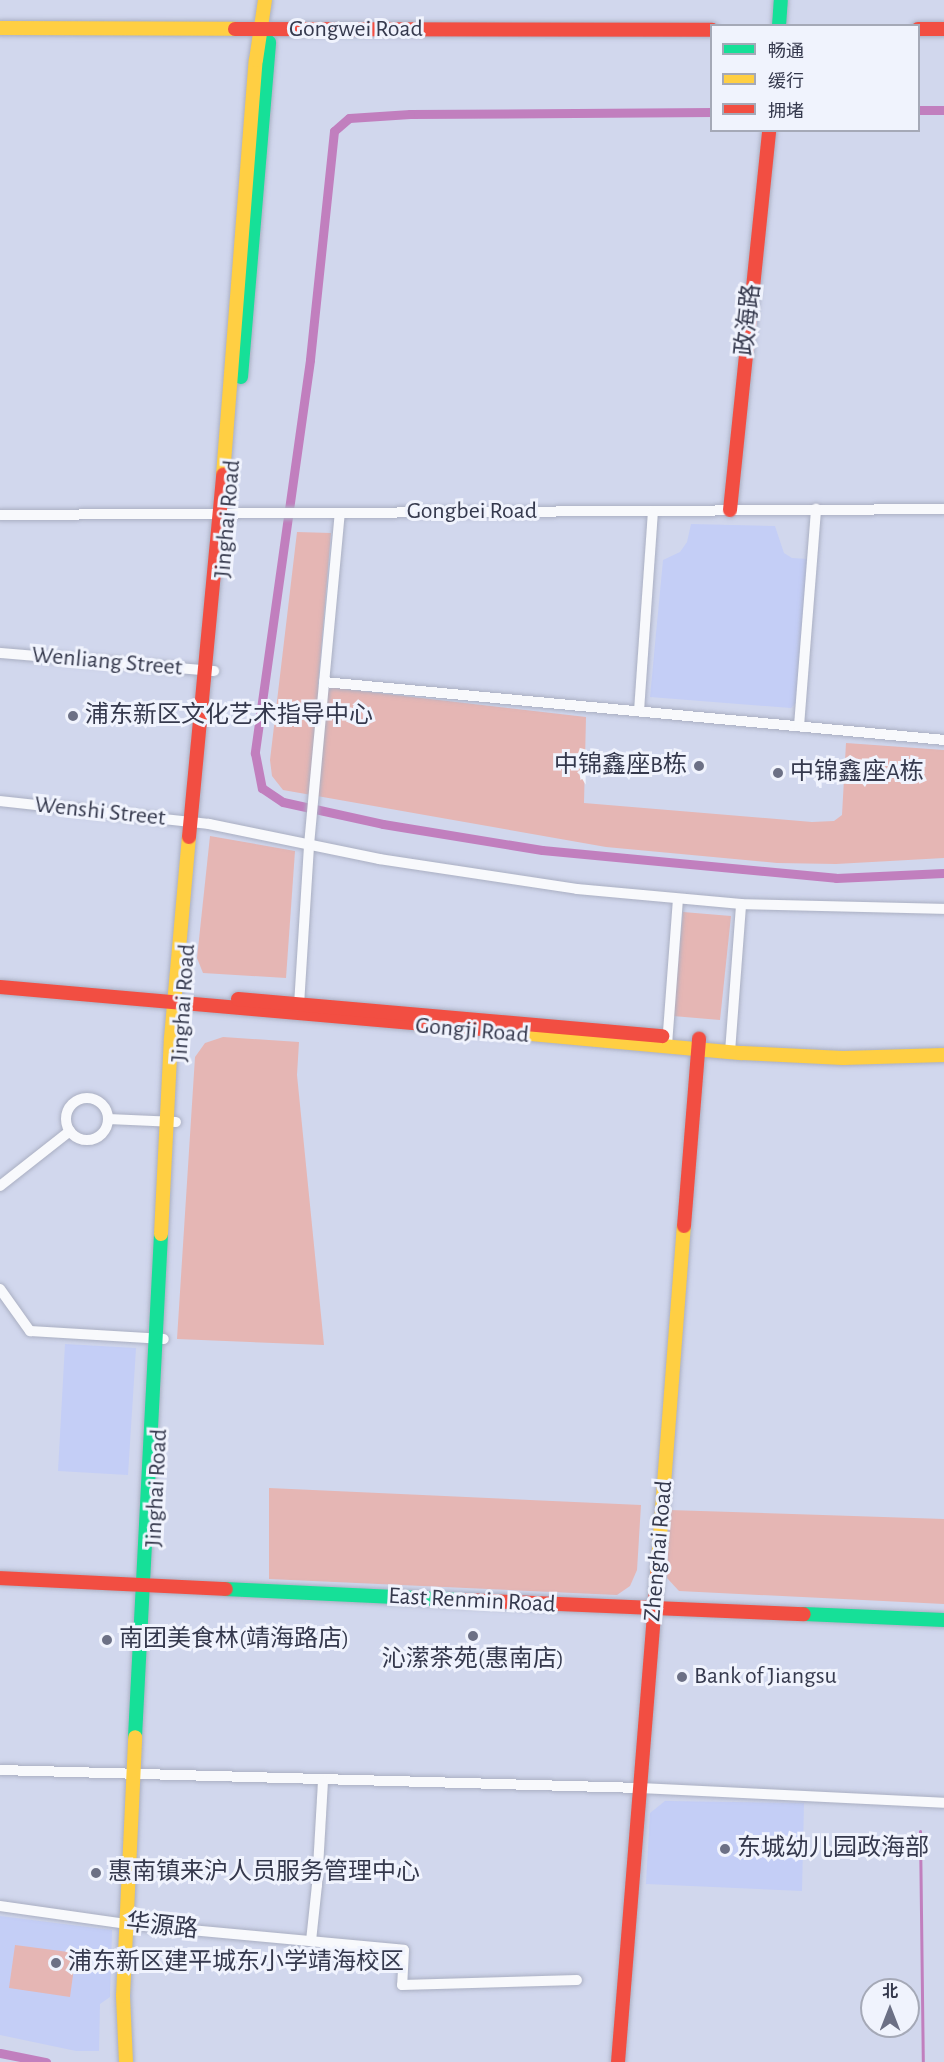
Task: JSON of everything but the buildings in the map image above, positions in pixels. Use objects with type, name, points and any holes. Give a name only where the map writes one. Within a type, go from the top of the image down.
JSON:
[{"type":"street","name":"Jinghai Road","points":[[126,2055],[124,2005],[133,1996],[131,1924],[178,999],[224,514],[265,30],[265,0]]},
{"type":"street","name":"Jinghai Road","points":[[265,30],[273,0]]},
{"type":"street","points":[[779,24],[781,0]]},
{"type":"street","name":"Gongwei Road","points":[[0,28],[710,30]]},
{"type":"street","points":[[920,29],[944,29]]},
{"type":"street","name":"政海路","points":[[730,510],[769,132]]},
{"type":"street","points":[[799,726],[816,509]]},
{"type":"street","name":"Gongbei Road","points":[[0,515],[944,509]]},
{"type":"street","points":[[639,711],[653,510]]},
{"type":"street","points":[[300,1005],[309,845],[340,513]]},
{"type":"street","name":"Wenliang Street","points":[[0,653],[209,671]]},
{"type":"street","points":[[324,682],[944,740]]},
{"type":"street","name":"Wenshi Street","points":[[0,801],[195,822],[508,881],[678,899],[944,909]]},
{"type":"street","points":[[667,1042],[678,899]]},
{"type":"street","points":[[730,1047],[741,903]]},
{"type":"street","name":"Gongji Road","points":[[0,976],[178,999],[843,1058],[944,1055]]},
{"type":"street","name":"Gongji Road","points":[[0,987],[300,1005],[667,1042]]},
{"type":"street","name":"Zhenghai Road","points":[[618,2062],[699,1044]]},
{"type":"street","name":"Gongji Road","points":[[730,1047],[843,1048],[944,1045]]},
{"type":"street","points":[[81,1099],[99,1102],[107,1112],[105,1130],[96,1138],[84,1139],[70,1131],[67,1123],[68,1111],[81,1099]]},
{"type":"street","points":[[108,1119],[171,1122]]},
{"type":"street","points":[[0,1186],[70,1131]]},
{"type":"street","points":[[0,1288],[30,1331],[160,1339]]},
{"type":"street","name":"East Renmin Road","points":[[0,1578],[147,1590]]},
{"type":"street","name":"East Renmin Road","points":[[0,1587],[147,1590],[654,1613],[944,1629]]},
{"type":"street","name":"East Renmin Road","points":[[654,1613],[944,1620]]},
{"type":"street","points":[[0,1770],[640,1788],[944,1803]]},
{"type":"street","points":[[311,1941],[317,1886],[323,1780]]},
{"type":"street","name":"华源路","points":[[0,1906],[131,1924],[404,1950],[402,1985],[577,1980]]},
{"type":"shaded area","points":[[691,524],[775,526],[784,553],[792,558],[808,559],[796,703],[791,708],[650,697],[663,560],[680,552],[687,542]]},
{"type":"shaded area","points":[[297,532],[331,533],[318,686],[586,717],[584,803],[812,822],[834,821],[842,815],[846,743],[944,750],[944,858],[836,864],[777,863],[606,847],[283,790],[272,776],[270,760]]},
{"type":"shaded area","points":[[210,836],[295,851],[286,978],[203,973],[197,958]]},
{"type":"shaded area","points":[[683,912],[731,916],[720,1020],[673,1016]]},
{"type":"shaded area","points":[[223,1037],[299,1042],[297,1075],[324,1345],[177,1339],[195,1057],[205,1043]]},
{"type":"shaded area","points":[[65,1344],[136,1348],[128,1475],[58,1471]]},
{"type":"shaded area","points":[[269,1488],[641,1505],[637,1570],[630,1586],[617,1595],[269,1579]]},
{"type":"shaded area","points":[[669,1510],[944,1519],[944,1604],[679,1591],[667,1578]]},
{"type":"shaded area","name":"东城幼儿园政海部","points":[[665,1801],[804,1803],[802,1891],[646,1884],[650,1813]]},
{"type":"shaded area","name":"浦东新区建平城东小学靖海校区","points":[[0,1916],[112,1930],[110,1997],[100,2004],[99,2051],[76,2051],[0,2035]]},
{"type":"shaded area","points":[[15,1945],[76,1953],[70,1997],[9,1988]]},
{"type":"waterway","points":[[920,110],[944,110]]},
{"type":"waterway","points":[[710,112],[410,114],[349,118],[334,131],[310,360],[255,753],[262,788],[283,802],[383,824],[542,850],[836,878],[944,873]]},
{"type":"waterway","points":[[920,1831],[923,2062]]},
{"type":"waterway","points":[[0,2053],[46,2062]]},
{"type":"traffic: fast","points":[[779,24],[781,0]]},
{"type":"traffic: fast","points":[[241,377],[269,42]]},
{"type":"traffic: fast","points":[[135,1737],[161,1234]]},
{"type":"traffic: fast","points":[[226,1589],[463,1600]]},
{"type":"traffic: fast","points":[[804,1614],[944,1620]]},
{"type":"traffic: slow","points":[[223,475],[256,60],[265,0]]},
{"type":"traffic: slow","points":[[0,28],[235,29]]},
{"type":"traffic: slow","points":[[161,1234],[171,1038],[189,837]]},
{"type":"traffic: slow","points":[[487,1030],[742,1053],[843,1058],[944,1055]]},
{"type":"traffic: slow","points":[[657,1575],[684,1226]]},
{"type":"traffic: slow","points":[[126,2062],[123,1996],[135,1737]]},
{"type":"traffic: jam","points":[[235,29],[710,30]]},
{"type":"traffic: jam","points":[[920,29],[944,29]]},
{"type":"traffic: jam","points":[[730,510],[769,132]]},
{"type":"traffic: jam","points":[[189,837],[223,475]]},
{"type":"traffic: jam","points":[[0,987],[487,1030]]},
{"type":"traffic: jam","points":[[238,999],[662,1036]]},
{"type":"traffic: jam","points":[[684,1226],[699,1039]]},
{"type":"traffic: jam","points":[[618,2062],[657,1575]]},
{"type":"traffic: jam","points":[[0,1578],[226,1589]]},
{"type":"traffic: jam","points":[[463,1600],[804,1614]]},
{"type":"place","name":"浦东新区文化艺术指导中心","points":[[73,716]]},
{"type":"place","name":"中锦鑫座B栋","points":[[699,766]]},
{"type":"place","name":"中锦鑫座A栋","points":[[778,773]]},
{"type":"place","name":"沁潆茶苑(惠南店)","points":[[473,1636]]},
{"type":"place","name":"南团美食林(靖海路店)","points":[[107,1640]]},
{"type":"place","name":"Bank of Jiangsu","points":[[682,1677]]},
{"type":"place","name":"东城幼儿园政海部","points":[[725,1849]]},
{"type":"place","name":"惠南镇来沪人员服务管理中心","points":[[96,1873]]},
{"type":"place","name":"浦东新区建平城东小学靖海校区","points":[[56,1963]]}]
